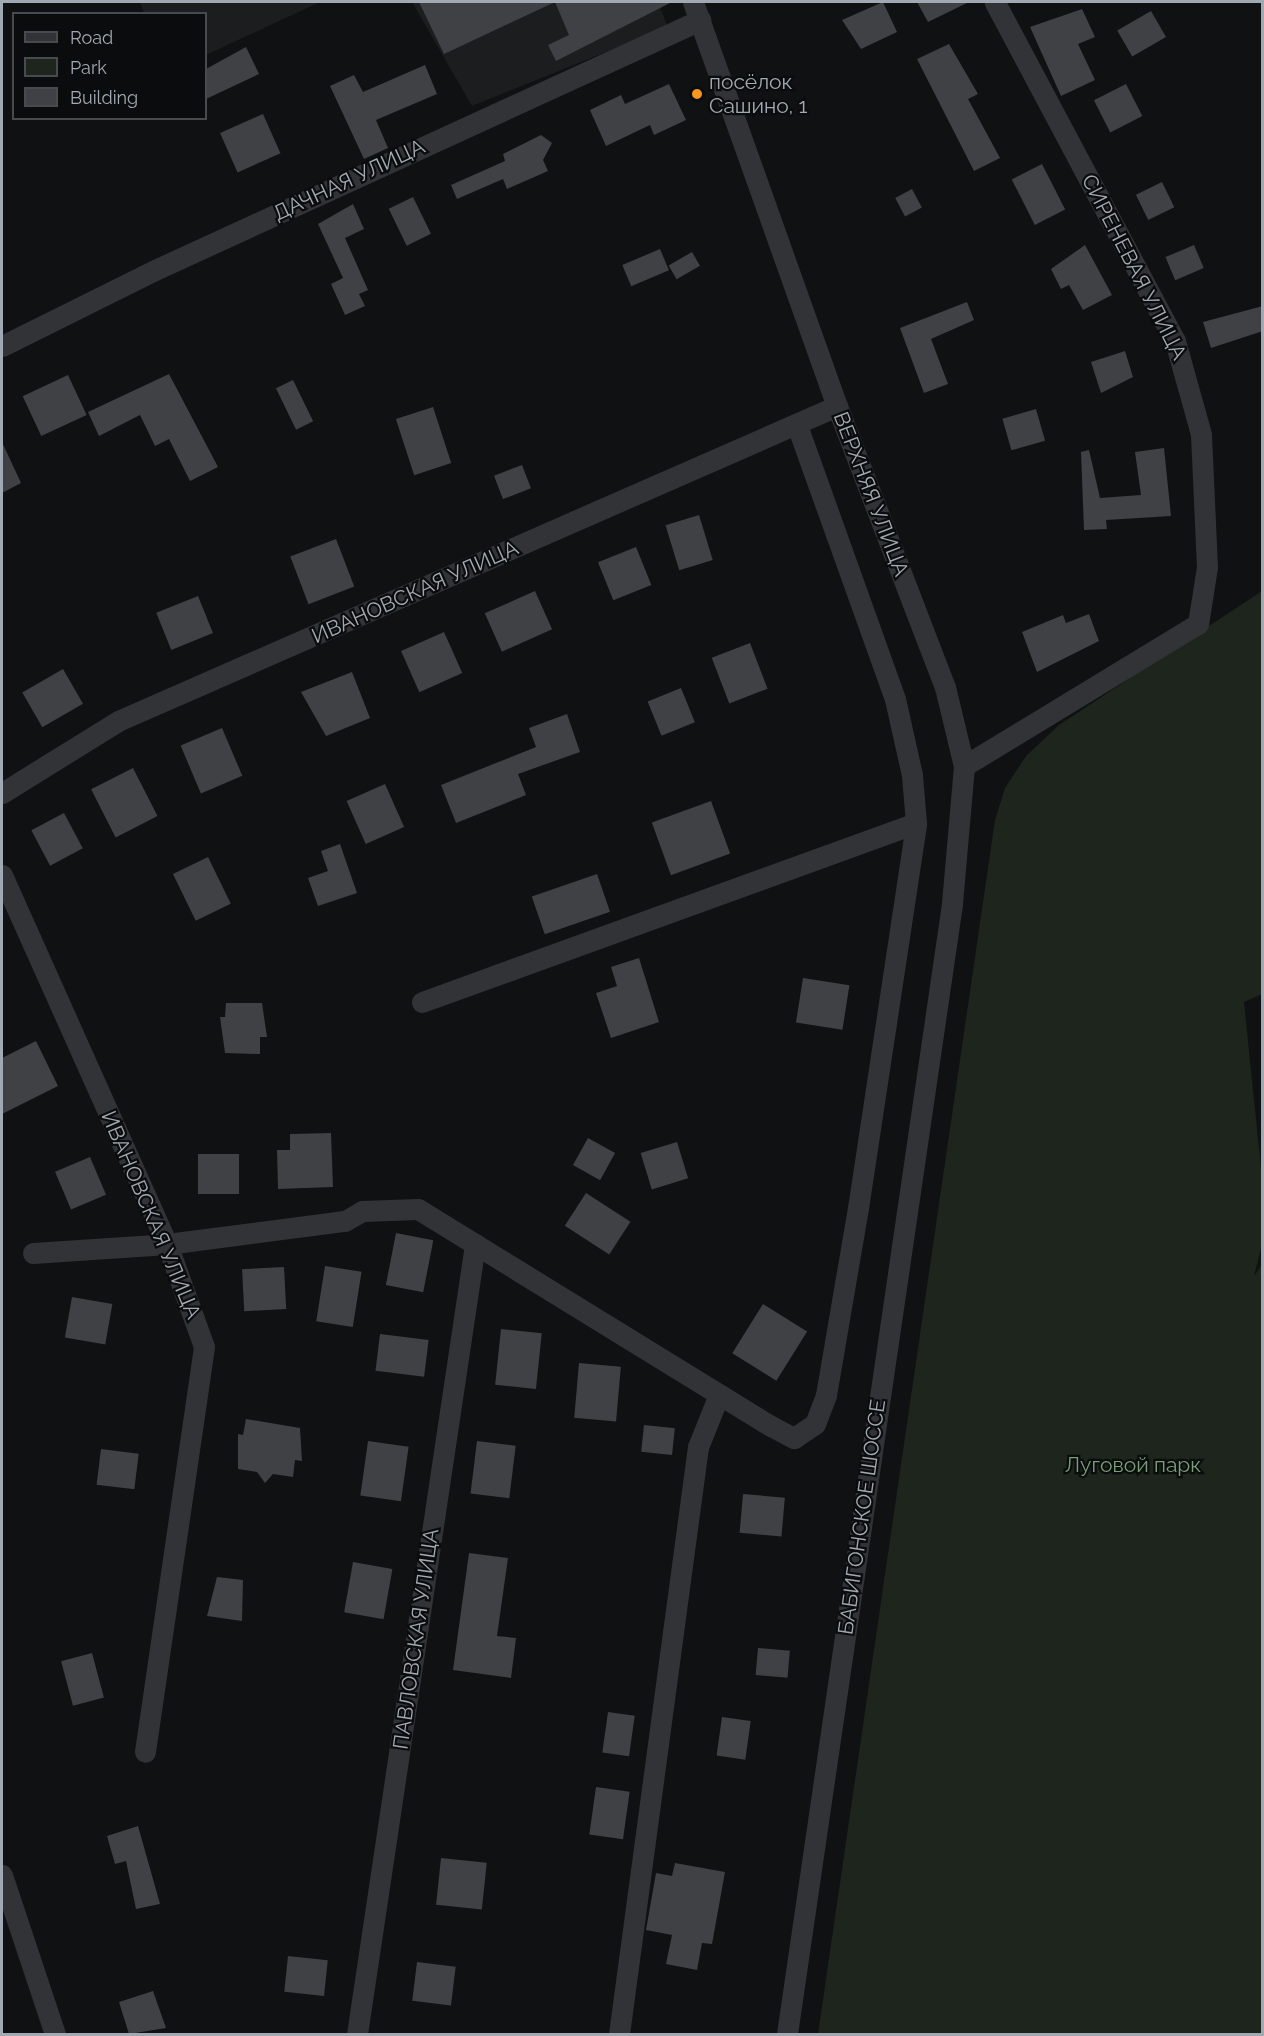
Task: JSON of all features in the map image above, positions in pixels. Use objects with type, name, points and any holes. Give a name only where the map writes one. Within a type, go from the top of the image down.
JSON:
[{"type":"street","name":"СИРЕНЕВАЯ УЛИЦА","points":[[964,766],[1198,624],[1207,567],[1206,511],[1192,387],[1175,341],[995,2]]},
{"type":"street","name":"ДАЧНАЯ УЛИЦА","points":[[2,346],[176,260],[696,11]]},
{"type":"street","name":"ВЕРХНЯЯ УЛИЦА","points":[[696,11],[837,406],[945,687],[964,766],[938,999]]},
{"type":"street","name":"ИВАНОВСКАЯ УЛИЦА","points":[[2,793],[118,721],[797,426],[837,406]]},
{"type":"street","points":[[33,1253],[167,1244],[345,1221],[362,1211],[418,1209],[718,1397],[794,1438],[814,1424],[826,1395],[915,822],[912,775],[895,699],[797,426]]},
{"type":"street","points":[[422,1002],[915,822]]},
{"type":"street","name":"ИВАНОВСКАЯ УЛИЦА","points":[[2,875],[167,1244],[204,1347],[145,1752]]},
{"type":"street","name":"БАБИГОНСКОЕ ШОССЕ","points":[[787,2034],[938,999]]},
{"type":"street","name":"ПАВЛОВСКАЯ УЛИЦА","points":[[357,2034],[475,1244]]},
{"type":"street","points":[[619,2034],[698,1447],[718,1397]]},
{"type":"street","points":[[2,1875],[55,2034]]},
{"type":"shaded area","points":[[140,2],[320,2],[207,55],[207,12],[144,12]]},
{"type":"shaded area","points":[[412,2],[658,2],[668,27],[472,106]]},
{"type":"green space","name":"Луговой парк","points":[[1262,591],[1262,994],[1244,1002],[1262,1178],[1262,1244],[1254,1276],[1262,1265],[1262,2034],[818,2034],[995,820],[1005,788],[1026,756],[1059,725]]},
{"type":"building","points":[[419,2],[555,2],[444,54]]},
{"type":"building","points":[[555,2],[672,2],[556,61],[548,45],[569,35]]},
{"type":"building","points":[[883,2],[897,32],[861,49],[842,20]]},
{"type":"building","points":[[917,2],[969,2],[928,22]]},
{"type":"building","points":[[1082,9],[1095,37],[1078,44],[1095,80],[1061,96],[1030,27]]},
{"type":"building","points":[[1151,11],[1166,37],[1132,56],[1117,30]]},
{"type":"building","points":[[949,44],[978,94],[968,99],[1000,158],[974,171],[917,59]]},
{"type":"building","points":[[246,47],[259,74],[207,99],[207,68]]},
{"type":"building","points":[[425,65],[437,94],[376,120],[388,148],[364,159],[330,86],[354,75],[363,92]]},
{"type":"building","points":[[669,84],[686,120],[654,135],[650,125],[606,146],[590,110],[621,95],[625,104]]},
{"type":"building","points":[[1126,84],[1142,116],[1110,132],[1094,100]]},
{"type":"building","points":[[263,114],[280,153],[238,172],[220,133]]},
{"type":"building","points":[[541,135],[552,143],[543,160],[548,171],[507,189],[503,179],[457,199],[451,185],[505,161],[503,154]]},
{"type":"building","points":[[1042,164],[1065,209],[1035,225],[1012,179]]},
{"type":"building","points":[[1162,182],[1174,207],[1148,220],[1136,195]]},
{"type":"building","points":[[912,189],[922,208],[905,216],[895,198]]},
{"type":"building","points":[[413,197],[431,234],[407,246],[389,209]]},
{"type":"building","points":[[353,204],[364,229],[345,238],[368,290],[359,294],[365,306],[345,315],[331,284],[343,278],[318,224]]},
{"type":"building","points":[[1085,245],[1112,295],[1083,310],[1069,285],[1061,289],[1051,269]]},
{"type":"building","points":[[1194,245],[1204,268],[1175,280],[1165,257]]},
{"type":"building","points":[[660,249],[669,270],[631,286],[622,265]]},
{"type":"building","points":[[692,252],[700,266],[677,279],[669,266]]},
{"type":"building","points":[[967,302],[974,320],[931,339],[948,384],[924,393],[900,328]]},
{"type":"building","points":[[1263,306],[1263,331],[1211,348],[1203,322]]},
{"type":"building","points":[[1125,351],[1133,377],[1101,393],[1091,362]]},
{"type":"building","points":[[169,374],[218,467],[190,481],[169,439],[155,446],[140,415],[99,436],[88,412]]},
{"type":"building","points":[[68,375],[87,415],[41,436],[23,396]]},
{"type":"building","points":[[293,380],[313,421],[296,430],[276,388]]},
{"type":"building","points":[[433,407],[451,463],[414,475],[396,419]]},
{"type":"building","points":[[1036,409],[1045,441],[1011,450],[1002,419]]},
{"type":"building","points":[[2,442],[21,483],[2,493]]},
{"type":"building","points":[[1164,448],[1171,516],[1106,520],[1107,529],[1084,530],[1081,452],[1089,450],[1100,498],[1141,495],[1135,452]]},
{"type":"building","points":[[522,465],[531,488],[503,499],[494,476]]},
{"type":"building","points":[[699,515],[713,560],[679,570],[666,525]]},
{"type":"building","points":[[336,539],[354,587],[309,604],[290,557]]},
{"type":"building","points":[[636,547],[651,585],[613,600],[598,562]]},
{"type":"building","points":[[535,591],[552,629],[502,652],[485,613]]},
{"type":"building","points":[[198,596],[213,633],[171,650],[156,613]]},
{"type":"building","points":[[1089,614],[1099,641],[1037,672],[1022,632],[1063,615],[1066,623]]},
{"type":"building","points":[[444,632],[462,673],[419,692],[401,651]]},
{"type":"building","points":[[750,643],[768,689],[729,703],[712,658]]},
{"type":"building","points":[[63,669],[83,704],[42,727],[22,692]]},
{"type":"building","points":[[352,672],[370,718],[326,736],[301,692]]},
{"type":"building","points":[[681,688],[695,722],[661,736],[648,701]]},
{"type":"building","points":[[567,714],[580,752],[518,774],[526,795],[456,823],[441,785],[536,747],[529,728]]},
{"type":"building","points":[[222,728],[242,776],[201,793],[181,746]]},
{"type":"building","points":[[133,768],[158,816],[116,837],[91,789]]},
{"type":"building","points":[[385,784],[404,827],[366,844],[347,801]]},
{"type":"building","points":[[711,801],[730,854],[671,875],[652,823]]},
{"type":"building","points":[[64,813],[83,848],[50,866],[31,830]]},
{"type":"building","points":[[340,844],[357,893],[318,906],[308,878],[328,871],[321,851]]},
{"type":"building","points":[[208,857],[231,904],[196,921],[173,874]]},
{"type":"building","points":[[597,874],[610,912],[545,934],[532,896]]},
{"type":"building","points":[[639,958],[659,1022],[611,1038],[596,993],[617,986],[611,967]]},
{"type":"building","points":[[803,978],[849,985],[842,1030],[796,1022]]},
{"type":"building","points":[[226,1003],[262,1003],[267,1037],[260,1037],[260,1054],[225,1053],[220,1017],[225,1017]]},
{"type":"building","points":[[36,1041],[58,1086],[2,1114],[2,1058]]},
{"type":"building","points":[[331,1133],[333,1187],[278,1189],[277,1150],[290,1150],[290,1134]]},
{"type":"building","points":[[588,1138],[615,1153],[600,1180],[573,1165]]},
{"type":"building","points":[[677,1142],[688,1178],[652,1189],[641,1153]]},
{"type":"building","points":[[198,1154],[239,1154],[239,1194],[198,1194]]},
{"type":"building","points":[[90,1157],[106,1195],[71,1210],[55,1172]]},
{"type":"building","points":[[586,1193],[630,1222],[609,1255],[565,1226]]},
{"type":"building","points":[[396,1233],[433,1240],[423,1292],[386,1285]]},
{"type":"building","points":[[325,1266],[362,1272],[353,1327],[316,1321]]},
{"type":"building","points":[[284,1267],[286,1309],[244,1311],[242,1269]]},
{"type":"building","points":[[72,1297],[112,1304],[105,1344],[65,1337]]},
{"type":"building","points":[[763,1304],[807,1332],[776,1381],[732,1353]]},
{"type":"building","points":[[501,1329],[542,1333],[536,1389],[495,1385]]},
{"type":"building","points":[[380,1334],[429,1340],[424,1377],[375,1371]]},
{"type":"building","points":[[579,1363],[621,1367],[616,1421],[574,1418]]},
{"type":"building","points":[[246,1419],[300,1428],[302,1461],[295,1460],[293,1477],[273,1474],[265,1483],[257,1472],[238,1469],[238,1434],[243,1435]]},
{"type":"building","points":[[644,1425],[675,1428],[672,1455],[641,1452]]},
{"type":"building","points":[[368,1441],[409,1447],[401,1501],[360,1495]]},
{"type":"building","points":[[477,1441],[516,1446],[509,1498],[471,1494]]},
{"type":"building","points":[[101,1449],[139,1454],[134,1489],[97,1485]]},
{"type":"building","points":[[743,1494],[785,1498],[781,1537],[740,1533]]},
{"type":"building","points":[[469,1553],[508,1558],[497,1636],[516,1638],[511,1678],[453,1670]]},
{"type":"building","points":[[353,1562],[392,1569],[384,1619],[344,1612]]},
{"type":"building","points":[[217,1577],[243,1580],[242,1621],[207,1616]]},
{"type":"building","points":[[758,1648],[790,1651],[788,1678],[756,1675]]},
{"type":"building","points":[[92,1653],[104,1697],[73,1706],[61,1661]]},
{"type":"building","points":[[608,1712],[635,1716],[629,1756],[602,1753]]},
{"type":"building","points":[[722,1717],[751,1721],[745,1760],[717,1756]]},
{"type":"building","points":[[596,1787],[630,1792],[623,1839],[589,1835]]},
{"type":"building","points":[[138,1826],[160,1904],[136,1909],[126,1861],[115,1864],[107,1836]]},
{"type":"building","points":[[441,1858],[487,1863],[482,1910],[436,1905]]},
{"type":"building","points":[[675,1863],[725,1872],[712,1944],[702,1943],[697,1970],[666,1964],[672,1935],[646,1930],[656,1873],[672,1876]]},
{"type":"building","points":[[288,1956],[328,1960],[324,1996],[284,1992]]},
{"type":"building","points":[[417,1962],[456,1967],[451,2005],[412,2001]]},
{"type":"building","points":[[153,1991],[166,2028],[129,2034],[119,2002]]},
{"type":"place","name":"посёлок Сашино, 1","points":[[697,94]]}]
